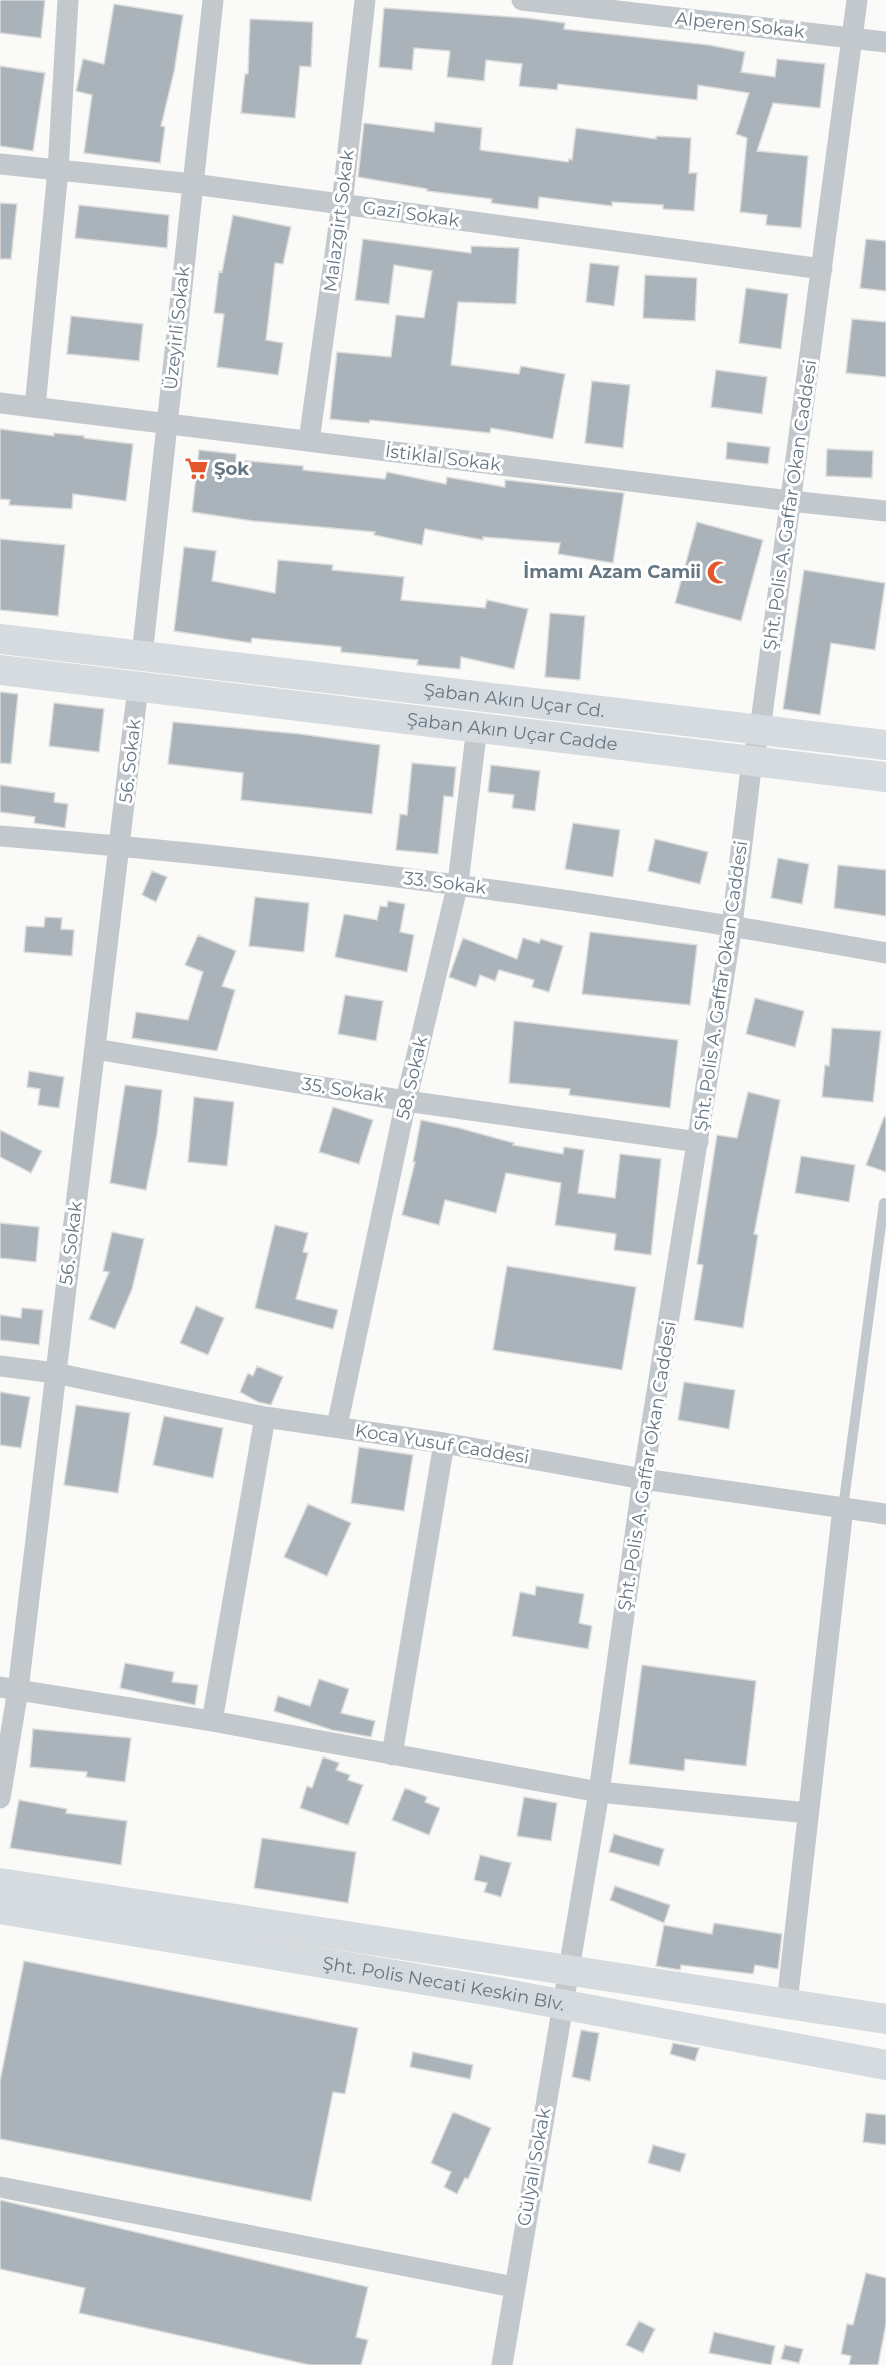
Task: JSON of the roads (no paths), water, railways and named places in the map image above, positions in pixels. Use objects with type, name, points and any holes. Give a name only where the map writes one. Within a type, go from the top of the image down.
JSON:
[{"type":"main road","name":"Şaban Akın Uçar Cd.","points":[[0,639],[886,745]]},
{"type":"main road","points":[[138,687],[142,656]]},
{"type":"main road","name":"Şaban Akın Uçar Cadde","points":[[0,670],[886,777]]},
{"type":"main road","name":"Şht. Polis Necati Keskin Blv.","points":[[0,1883],[886,2019]]},
{"type":"main road","name":"Şht. Polis Necati Keskin Blv.","points":[[0,1908],[562,2004],[886,2065]]},
{"type":"street","points":[[35,407],[58,170],[68,0]]},
{"type":"street","name":"Üzeyirli Sokak","points":[[142,656],[213,0]]},
{"type":"street","name":"Malazgirt Sokak","points":[[309,441],[342,204],[365,0]]},
{"type":"street","name":"Alperen Sokak","points":[[522,0],[886,42]]},
{"type":"street","name":"Şht. Polis A. Gaffar Okan Caddesi","points":[[568,1969],[599,1792],[643,1479],[732,925],[752,761],[760,730],[858,0]]},
{"type":"street","name":"Gazi Sokak","points":[[0,164],[193,184],[822,268]]},
{"type":"street","name":"İstiklal Sokak","points":[[0,403],[886,511]]},
{"type":"street","name":"56. Sokak","points":[[0,1798],[9,1689],[55,1373],[138,687]]},
{"type":"street","name":"58. Sokak","points":[[337,1426],[406,1101],[458,883],[477,728]]},
{"type":"street","name":"33. Sokak","points":[[0,836],[120,845],[458,883],[732,925],[886,953]]},
{"type":"street","name":"35. Sokak","points":[[95,1049],[406,1101],[698,1142]]},
{"type":"street","name":"Koca Yusuf Caddesi","points":[[0,1366],[55,1373],[265,1417],[444,1443],[643,1479],[886,1514]]},
{"type":"street","points":[[212,1721],[265,1417]]},
{"type":"street","points":[[392,1755],[444,1443]]},
{"type":"street","points":[[787,2003],[843,1508]]},
{"type":"street","points":[[9,1689],[212,1721],[599,1792],[808,1813]]},
{"type":"street","name":"Gülyalı Sokak","points":[[502,2365],[568,1969]]},
{"type":"street","points":[[0,2187],[514,2287]]},
{"type":"lane","points":[[843,1508],[884,1203]]},
{"type":"place","name":"Şok","points":[[196,469]]},
{"type":"place","name":"İmamı Azam Camii","points":[[719,572]]}]
